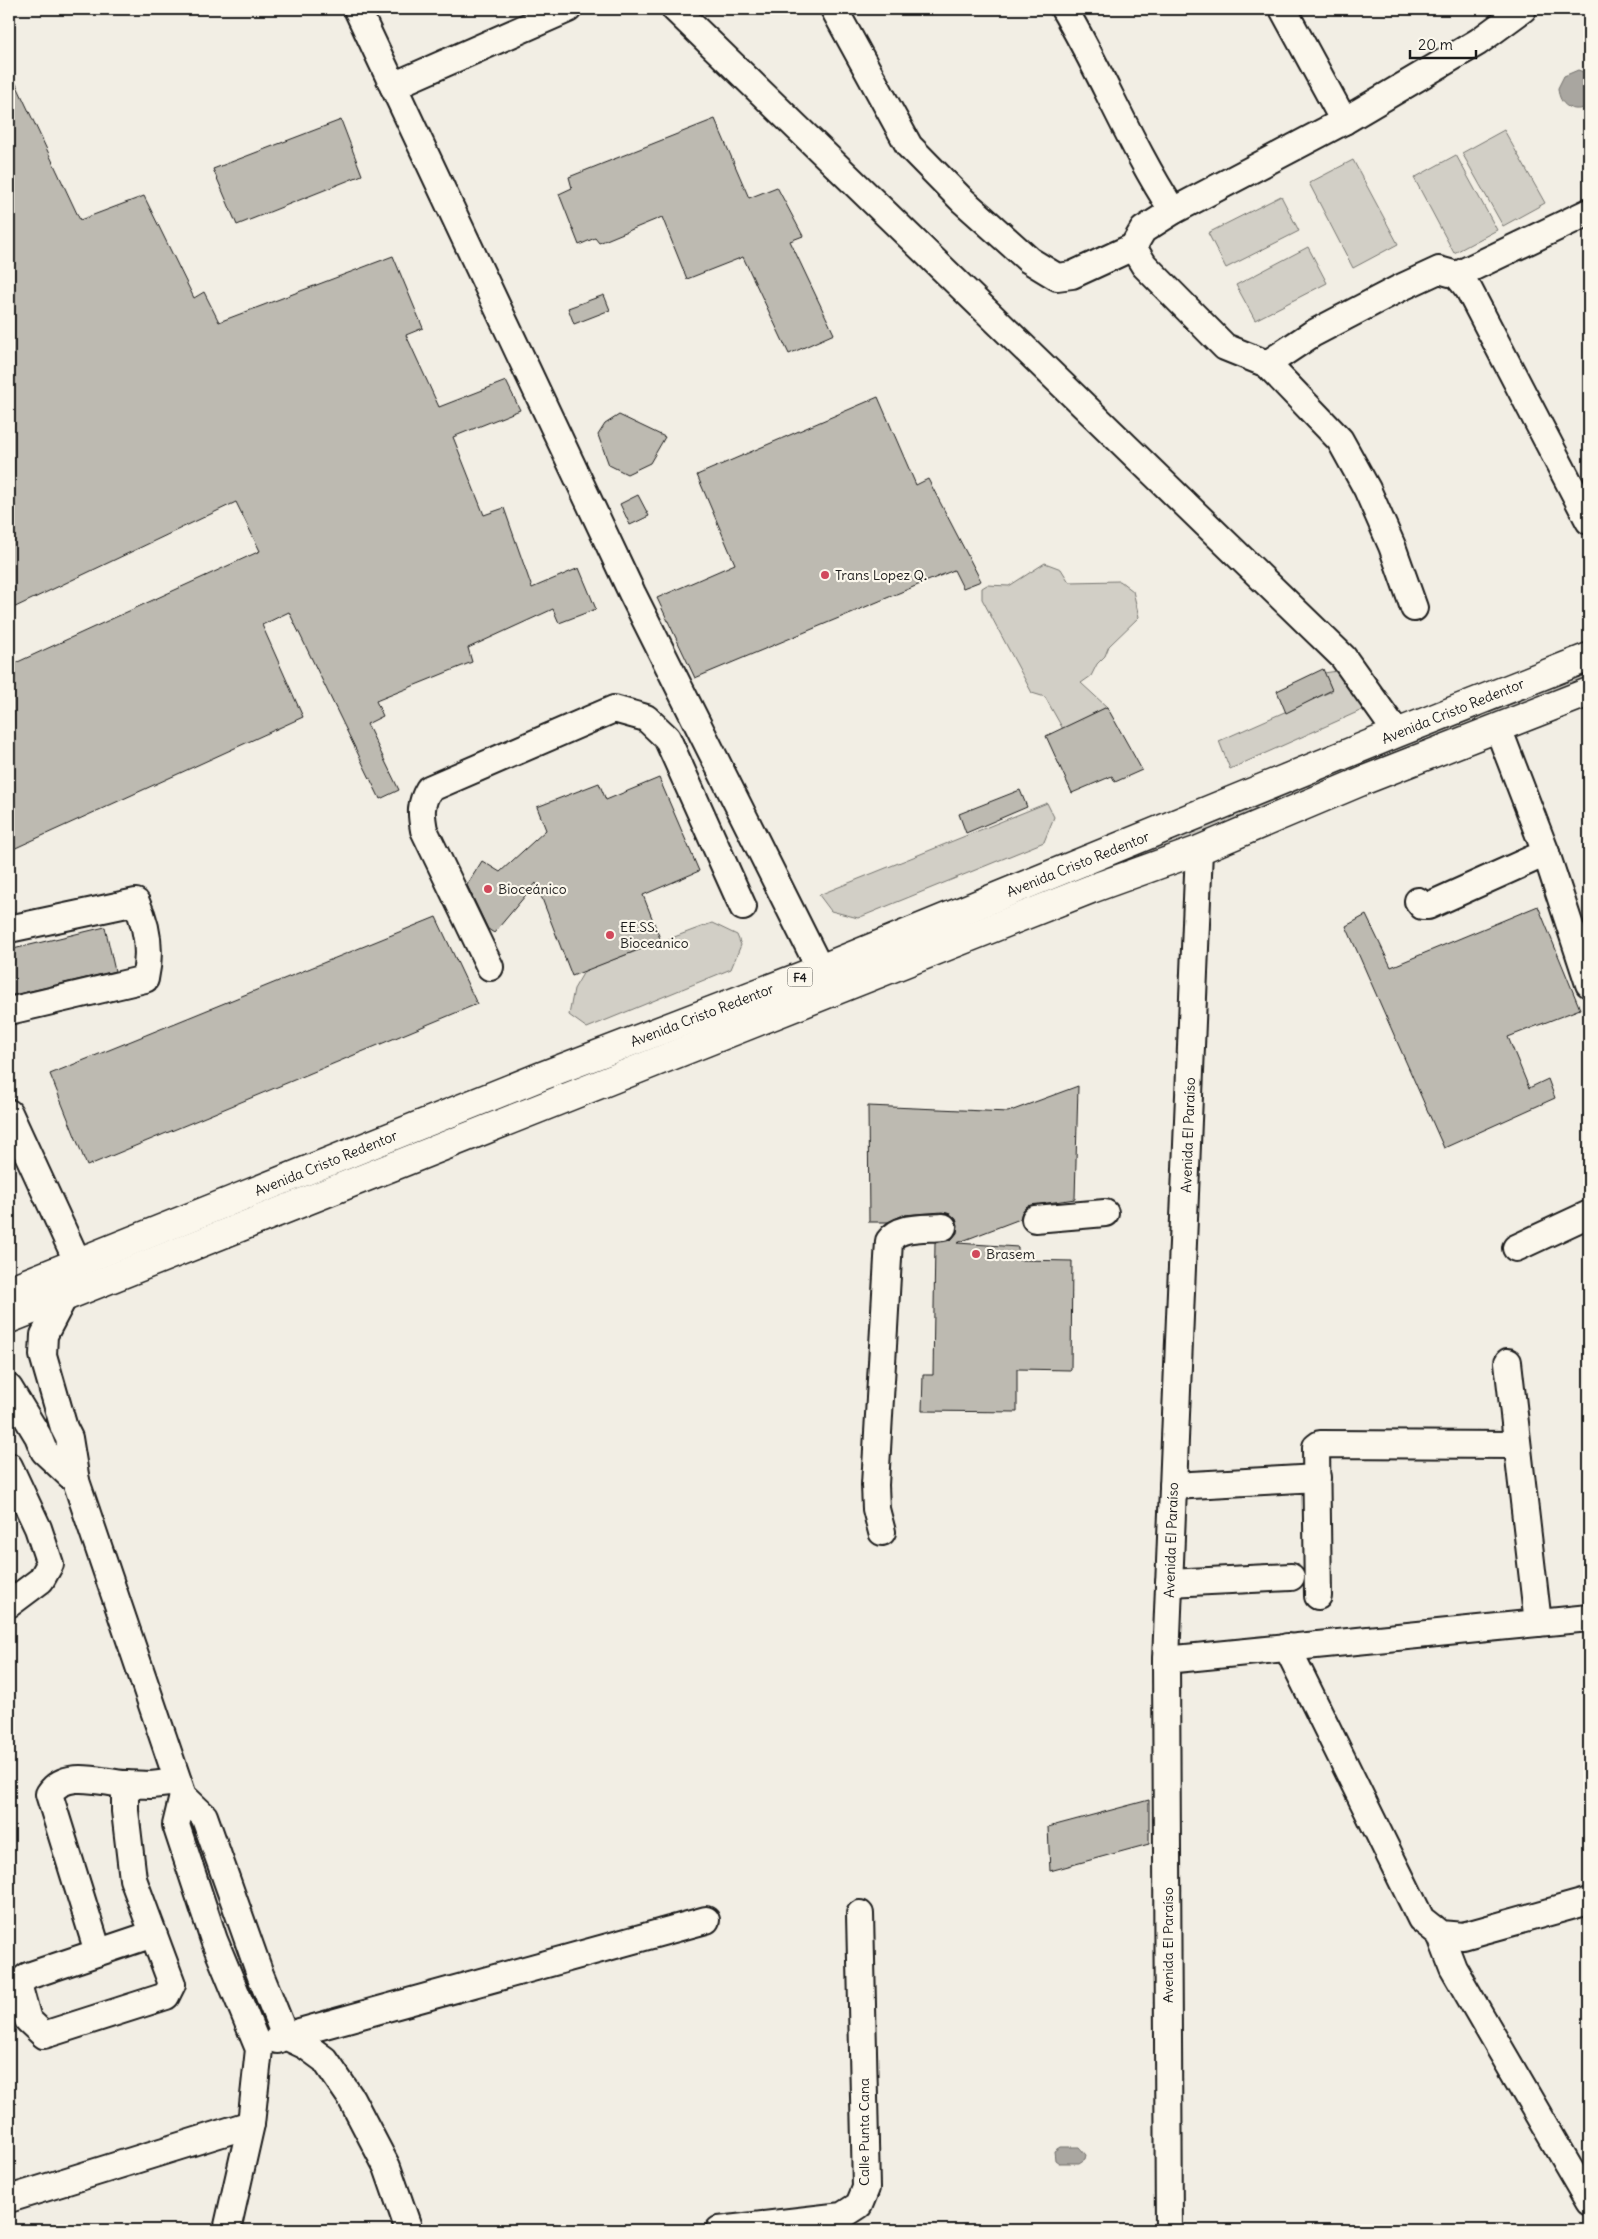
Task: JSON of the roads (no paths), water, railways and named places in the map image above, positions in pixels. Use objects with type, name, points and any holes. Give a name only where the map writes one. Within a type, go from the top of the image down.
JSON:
[{"type":"highway","name":"Avenida Cristo Redentor","points":[[9,1290],[542,1076],[820,969],[1397,733],[1589,657]]},
{"type":"highway","name":"Avenida Cristo Redentor","points":[[9,1319],[1091,889],[1199,850],[1367,779],[1589,692]]},
{"type":"street","points":[[357,9],[632,593],[820,969]]},
{"type":"street","points":[[393,86],[568,9]]},
{"type":"street","points":[[676,9],[1343,657],[1397,733]]},
{"type":"street","points":[[834,9],[909,146],[961,199],[1029,260],[1057,277],[1072,275],[1133,247],[1143,230],[1173,211],[1344,121],[1478,42],[1513,11]]},
{"type":"street","points":[[1064,9],[1088,49],[1158,188],[1173,211]]},
{"type":"street","points":[[1284,9],[1344,121]]},
{"type":"street","points":[[1457,275],[1589,212]]},
{"type":"street","points":[[1133,247],[1144,265],[1225,348],[1267,364],[1340,440],[1371,497],[1392,546],[1414,608]]},
{"type":"street","points":[[1267,364],[1312,334],[1400,288],[1439,270],[1457,275],[1469,290],[1589,521]]},
{"type":"street","points":[[490,967],[424,830],[420,810],[423,799],[429,789],[614,709],[646,718],[667,738],[743,907]]},
{"type":"street","points":[[1498,728],[1546,853],[1589,984]]},
{"type":"street","name":"Avenida El Paraíso","points":[[1169,2230],[1166,1660],[1199,850]]},
{"type":"street","points":[[1418,901],[1422,906],[1428,906],[1546,853]]},
{"type":"street","points":[[9,929],[136,902],[145,921],[150,960],[145,979],[9,1011]]},
{"type":"street","points":[[9,1113],[78,1263]]},
{"type":"street","points":[[1035,1220],[1105,1213]]},
{"type":"street","points":[[1516,1248],[1589,1214]]},
{"type":"street","points":[[882,1532],[876,1509],[875,1486],[889,1241],[893,1235],[901,1230],[942,1227]]},
{"type":"street","points":[[62,1299],[44,1335],[43,1355],[64,1428],[69,1438],[76,1480],[181,1789],[204,1816],[285,2036],[306,2046],[325,2060],[351,2098],[387,2167],[409,2230]]},
{"type":"street","points":[[1508,1362],[1538,1623]]},
{"type":"street","points":[[12,1406],[38,1436],[44,1451],[76,1480]]},
{"type":"street","points":[[1318,1596],[1317,1478],[1314,1450],[1320,1444],[1518,1445]]},
{"type":"street","points":[[9,1466],[38,1528],[50,1564],[41,1580],[9,1604]]},
{"type":"street","points":[[1173,1486],[1317,1478]]},
{"type":"street","points":[[1169,1583],[1291,1577]]},
{"type":"street","points":[[1166,1660],[1589,1618]]},
{"type":"street","points":[[1287,1647],[1421,1919],[1440,1934],[1453,1968],[1589,2202]]},
{"type":"street","points":[[98,1952],[50,1794],[55,1785],[69,1778],[181,1789]]},
{"type":"street","points":[[125,1784],[125,1811],[133,1879],[154,1934],[172,1984],[166,1996],[44,2035],[28,2020],[18,1984],[28,1976],[154,1934]]},
{"type":"street","points":[[181,1789],[176,1825],[214,1940],[259,2049],[251,2124],[227,2230]]},
{"type":"street","points":[[1440,1934],[1463,1936],[1589,1901]]},
{"type":"street","name":"Calle Punta Cana","points":[[719,2230],[842,2216],[859,2205],[866,2188],[860,1914]]},
{"type":"street","points":[[259,2049],[285,2036],[706,1920]]},
{"type":"street","points":[[214,1940],[245,1930]]},
{"type":"street","points":[[9,2199],[251,2124]]},
{"type":"place","name":"Trans Lopez Q.","points":[[825,575]]},
{"type":"place","name":"Bioceánico","points":[[488,889]]},
{"type":"place","name":"EE.SS. Bioceanico","points":[[610,935]]},
{"type":"place","name":"Brasem","points":[[976,1254]]}]
